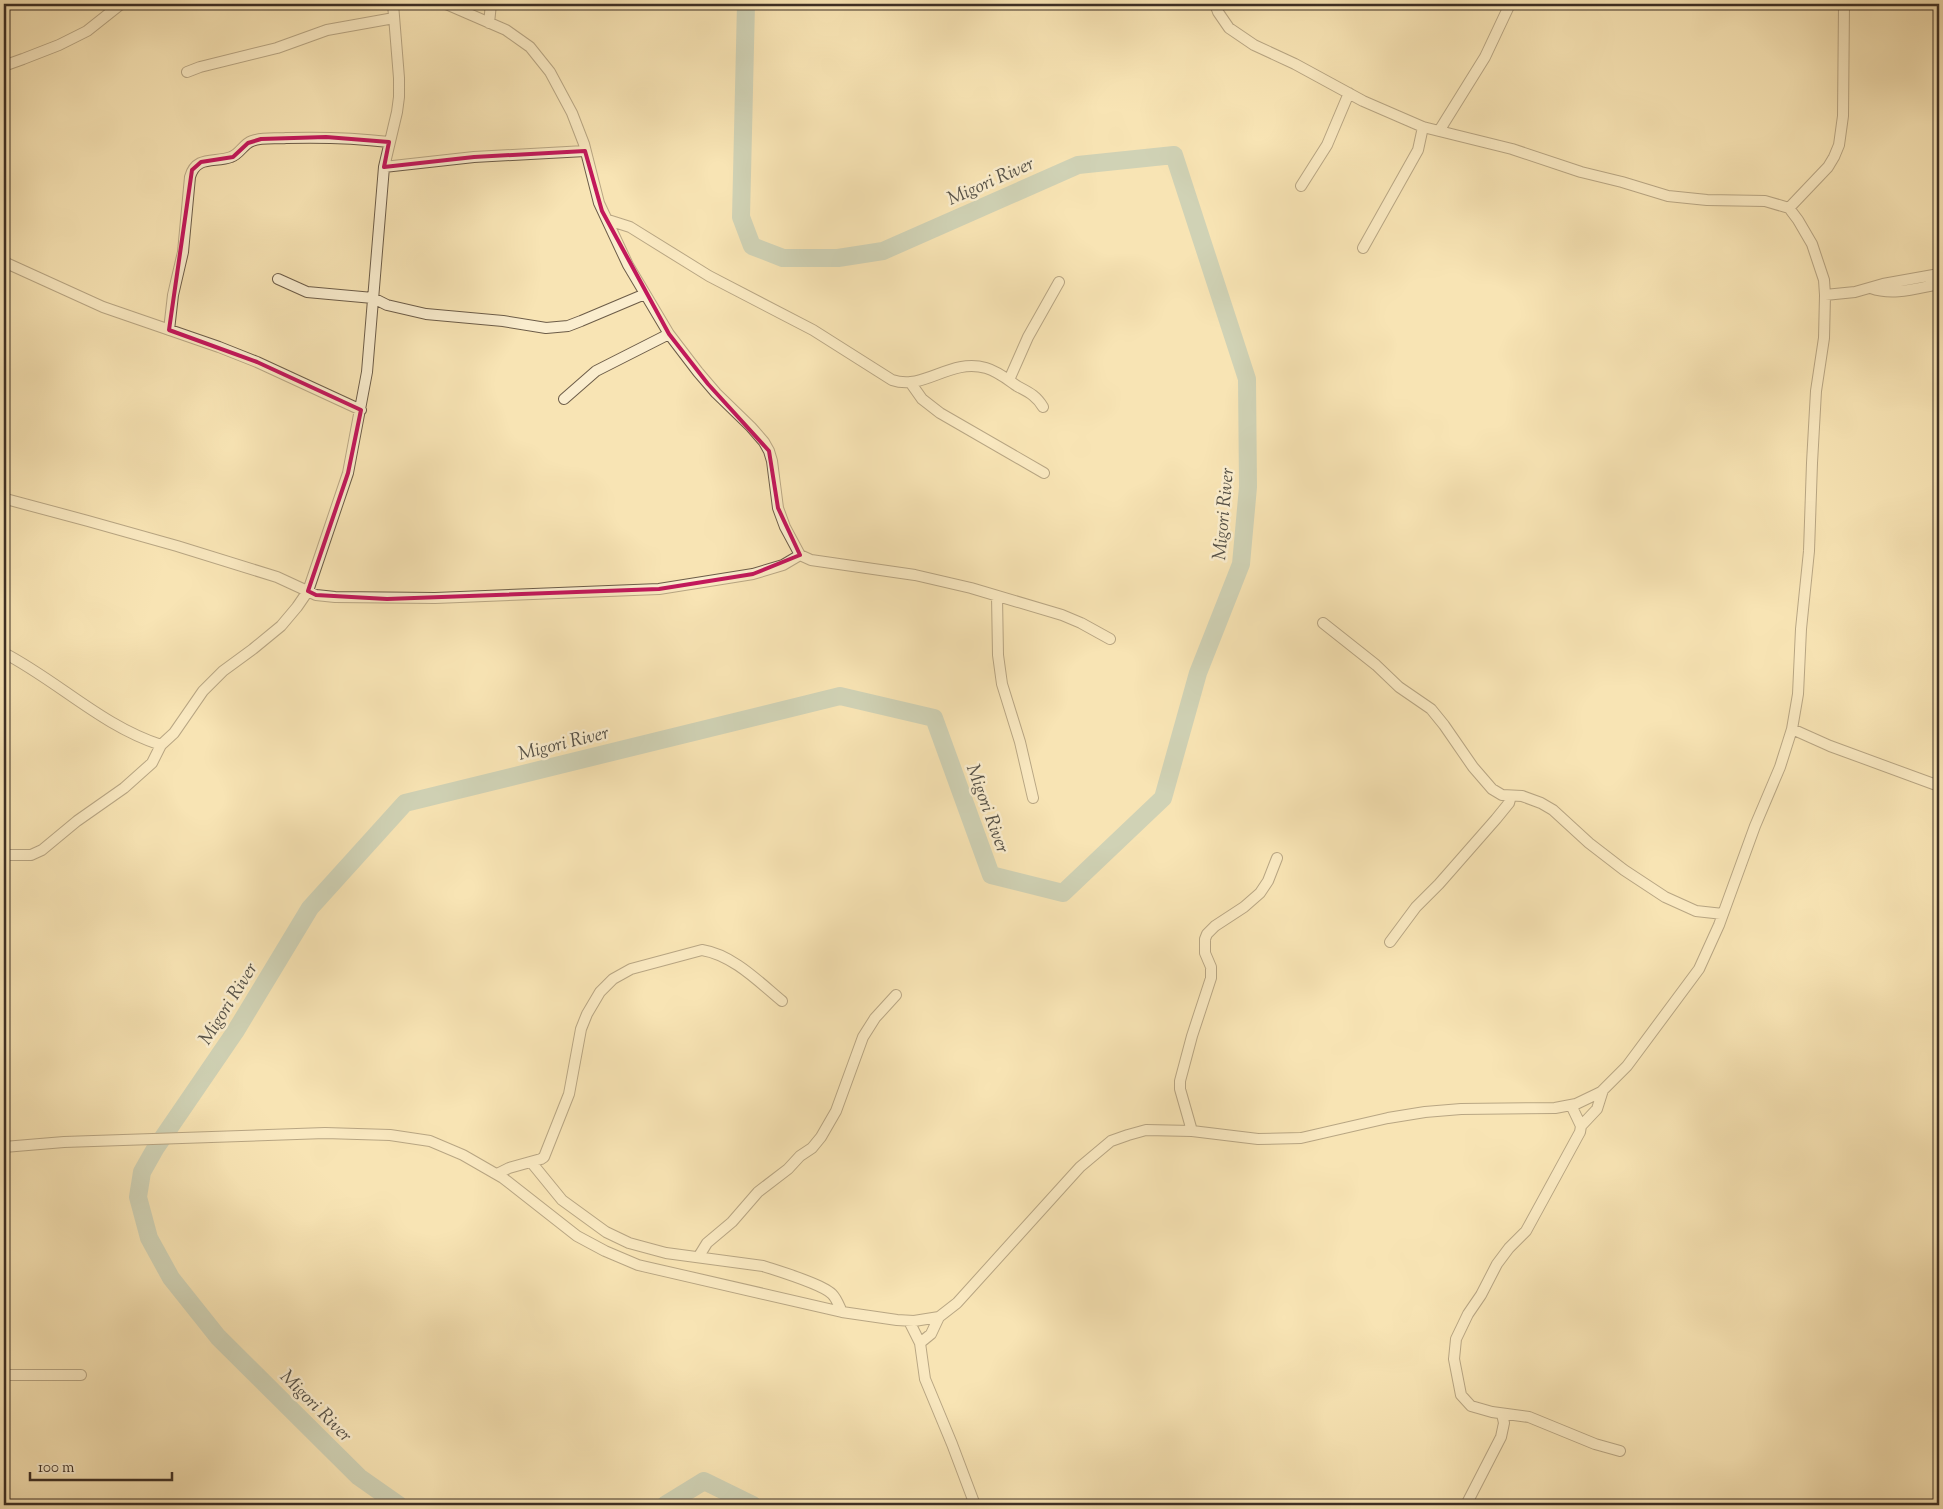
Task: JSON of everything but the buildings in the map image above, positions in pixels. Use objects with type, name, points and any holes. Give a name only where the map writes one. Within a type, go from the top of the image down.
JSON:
[{"type":"street","points":[[4,63],[15,62],[80,35],[96,25],[121,4]]},
{"type":"street","points":[[4,855],[32,855],[42,850],[77,821],[136,778],[152,763],[161,745],[174,733],[203,691],[223,671],[281,626],[308,591],[348,473],[367,372],[384,168],[398,112],[399,78],[393,4]]},
{"type":"street","points":[[446,4],[489,22],[517,37],[539,57],[550,72],[572,113],[580,134],[599,203],[628,265],[669,334],[712,389],[764,442],[772,461],[778,508],[785,527],[800,555],[822,562],[915,575],[971,588],[1067,617],[1089,627],[1110,640]]},
{"type":"street","points":[[489,22],[491,4]]},
{"type":"street","points":[[4,1147],[121,1140],[326,1133],[398,1136],[430,1141],[463,1155],[497,1174],[577,1236],[604,1251],[638,1265],[842,1312],[922,1320],[938,1317],[957,1303],[1055,1192],[1098,1150],[1111,1141],[1146,1130],[1192,1131],[1258,1139],[1294,1138],[1425,1112],[1461,1109],[1555,1108],[1571,1105],[1603,1090],[1627,1066],[1699,969],[1715,936],[1780,767],[1792,729],[1798,694],[1801,629],[1809,551],[1816,391],[1824,338],[1824,280],[1812,244],[1789,208],[1765,200],[1707,200],[1668,196],[1581,172],[1512,149],[1423,127],[1381,110],[1295,64],[1254,45],[1229,28],[1215,4]]},
{"type":"street","points":[[1440,131],[1484,57],[1510,4]]},
{"type":"street","points":[[1789,208],[1828,167],[1839,144],[1843,116],[1844,4]]},
{"type":"street","points":[[187,72],[200,67],[270,50],[327,30],[394,18]]},
{"type":"street","points":[[1301,186],[1326,144],[1349,93]]},
{"type":"street","points":[[1363,248],[1418,150],[1423,127]]},
{"type":"street","points":[[169,330],[173,294],[183,252],[190,177],[196,165],[201,162],[233,156],[248,143],[262,139],[326,137],[389,142]]},
{"type":"street","points":[[384,168],[474,157],[585,152]]},
{"type":"street","points":[[608,220],[630,227],[709,276],[813,330],[892,380],[910,382],[925,379],[961,366],[988,369],[1034,395],[1044,407]]},
{"type":"street","points":[[4,262],[103,307],[257,362],[361,410]]},
{"type":"street","points":[[1825,295],[1939,274]]},
{"type":"street","points":[[278,279],[307,292],[373,298],[387,304],[426,314],[503,321],[546,328],[568,326],[645,294]]},
{"type":"street","points":[[1009,380],[1028,337],[1059,282]]},
{"type":"street","points":[[1871,288],[1884,292],[1939,284]]},
{"type":"street","points":[[564,398],[596,371],[669,334]]},
{"type":"street","points":[[910,382],[922,399],[940,413],[1044,472]]},
{"type":"street","points":[[6,499],[104,525],[277,577],[316,595],[326,597],[387,599],[660,590],[753,574],[783,565],[800,555]]},
{"type":"street","points":[[997,596],[998,656],[1002,684],[1020,742],[1033,798]]},
{"type":"street","points":[[1323,623],[1430,710],[1484,781],[1502,795],[1522,796],[1541,803],[1624,870],[1665,897],[1696,911],[1723,914]]},
{"type":"street","points":[[4,653],[20,661],[89,709],[127,731],[161,745]]},
{"type":"street","points":[[1792,729],[1830,746],[1939,786]]},
{"type":"street","points":[[1390,942],[1420,903],[1475,845],[1509,803],[1511,796]]},
{"type":"street","points":[[1192,1131],[1180,1089],[1180,1081],[1211,978],[1211,967],[1205,953],[1205,939],[1215,926],[1244,907],[1260,893],[1268,881],[1277,858]]},
{"type":"street","points":[[497,1174],[509,1168],[540,1160],[544,1157],[570,1094],[578,1044],[587,1014],[600,992],[614,979],[631,969],[702,950],[712,952],[742,968],[782,1001]]},
{"type":"street","points":[[699,1256],[707,1244],[732,1222],[758,1192],[788,1169],[800,1156],[812,1148],[821,1137],[836,1111],[863,1037],[876,1018],[896,995]]},
{"type":"street","points":[[1603,1090],[1599,1105],[1581,1126],[1571,1150],[1526,1231],[1509,1248],[1497,1264],[1481,1295],[1468,1314],[1456,1339],[1454,1359],[1459,1388],[1464,1400],[1475,1407],[1502,1414],[1529,1417],[1580,1438],[1620,1451]]},
{"type":"street","points":[[1571,1105],[1581,1126]]},
{"type":"street","points":[[531,1162],[562,1200],[606,1232],[639,1247],[666,1253],[763,1266],[813,1284],[832,1294],[842,1312]]},
{"type":"street","points":[[920,1343],[931,1334],[938,1317]]},
{"type":"street","points":[[909,1320],[920,1343],[925,1379],[956,1453],[975,1505]]},
{"type":"street","points":[[4,1375],[81,1374]]},
{"type":"street","points":[[1466,1505],[1501,1437],[1504,1423],[1502,1414]]},
{"type":"highlighted area","points":[[326,137],[389,142],[384,167],[474,157],[585,151],[602,211],[669,334],[708,384],[769,451],[778,508],[800,555],[753,574],[659,589],[387,599],[316,595],[308,591],[348,473],[361,410],[257,362],[169,330],[192,170],[201,162],[233,157],[248,143],[261,139]]},
{"type":"waterway","name":"Migori River","points":[[399,1505],[359,1477],[218,1337],[171,1278],[149,1238],[138,1197],[142,1172],[155,1149],[235,1032],[310,908],[405,803],[840,696],[934,718],[991,875],[1063,893],[1163,798],[1198,673],[1241,564],[1248,487],[1247,379],[1174,155],[1078,165],[883,251],[838,258],[783,258],[752,246],[741,217],[746,4]]},
{"type":"waterway","name":"Migori River","points":[[665,1505],[704,1481],[753,1505]]}]
